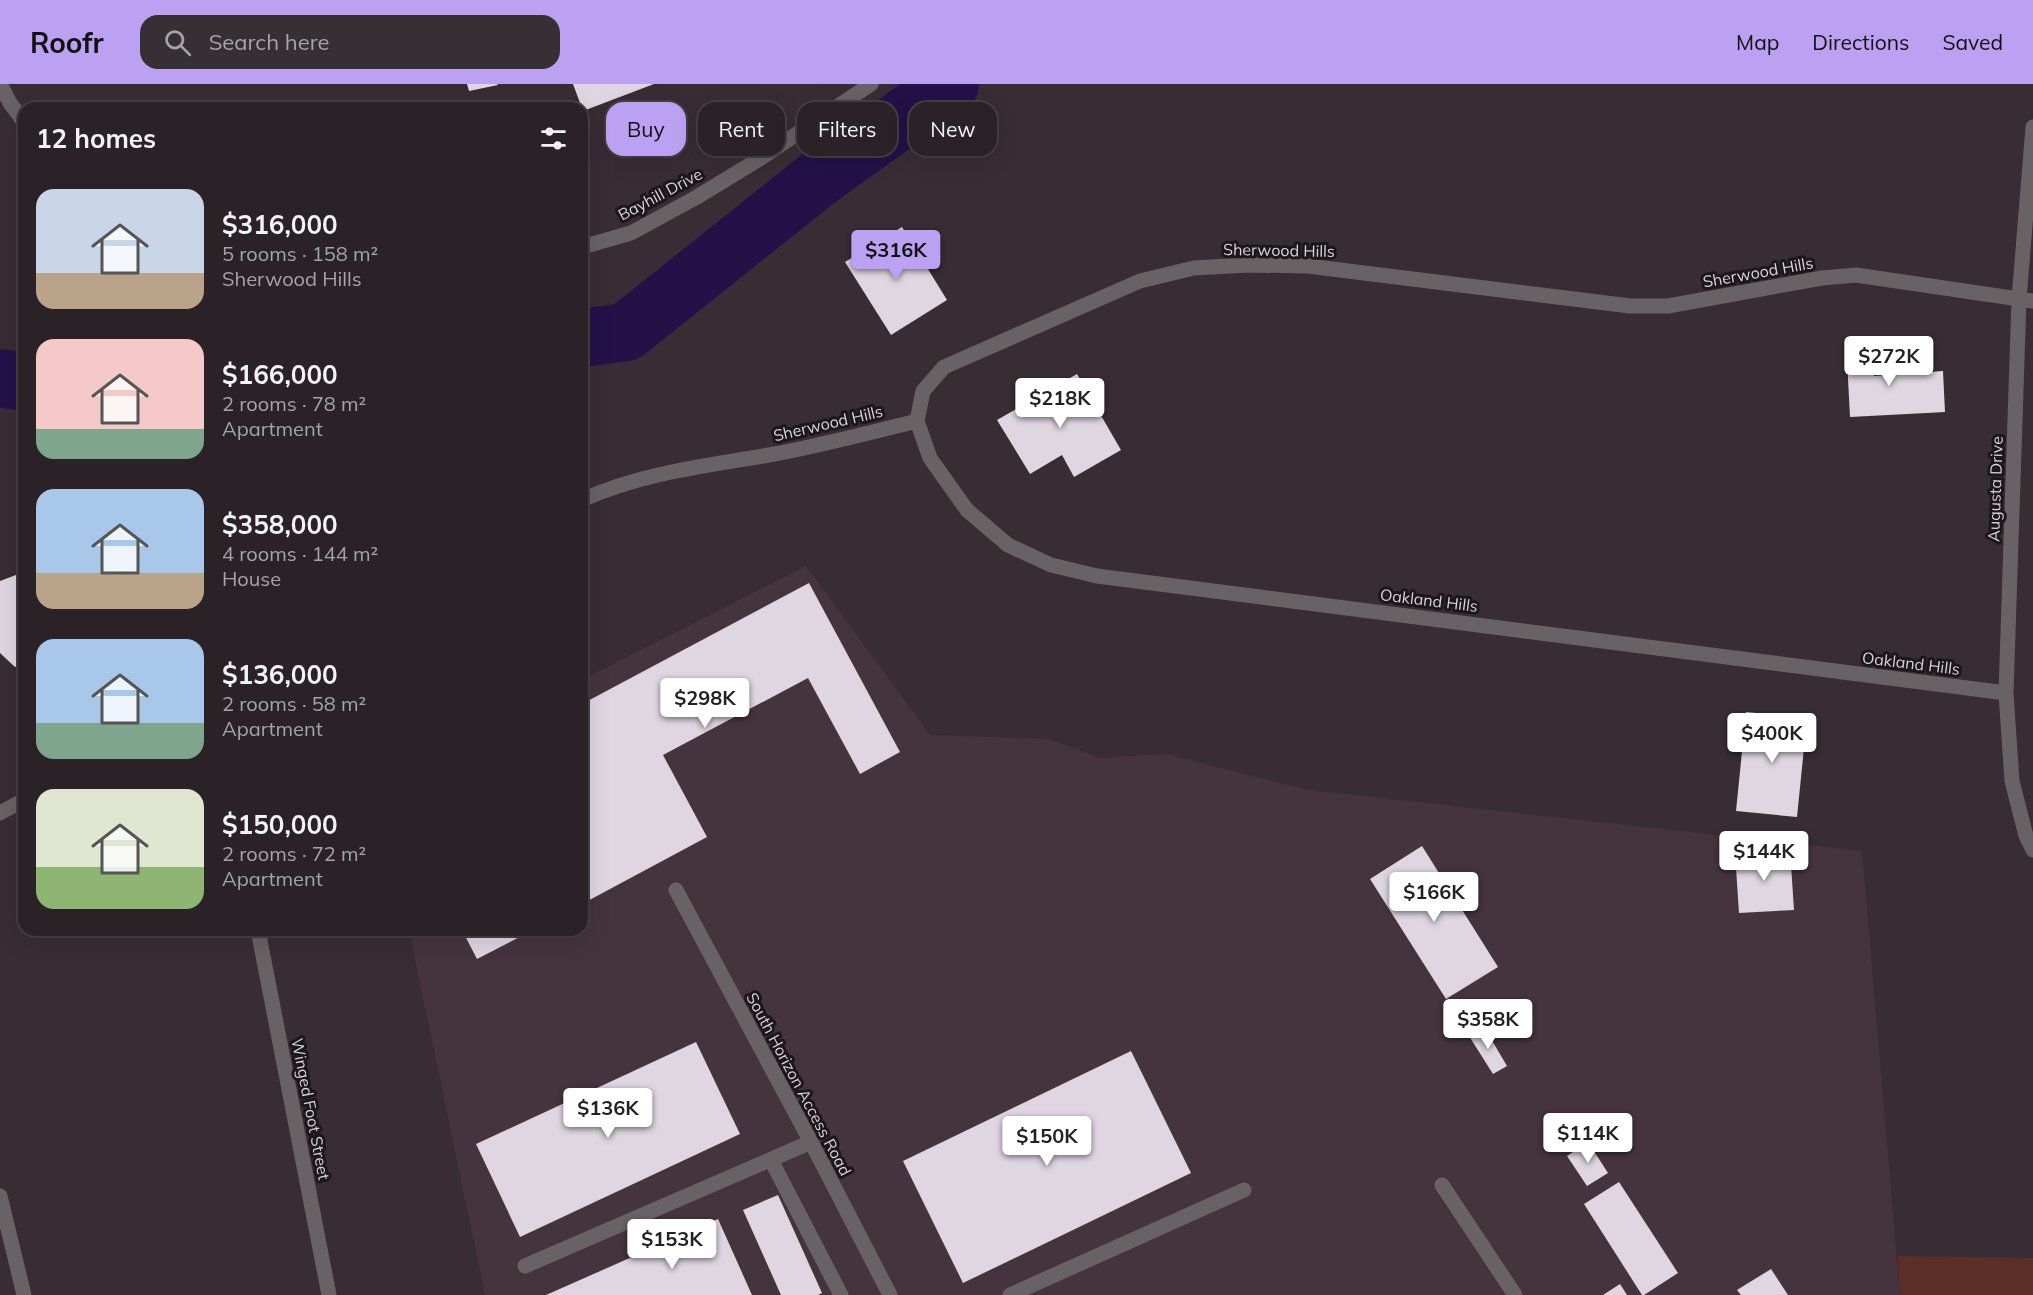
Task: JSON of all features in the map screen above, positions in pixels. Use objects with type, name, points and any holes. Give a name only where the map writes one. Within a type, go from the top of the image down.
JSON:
[{"type":"street","points":[[0,84],[18,114]]},
{"type":"street","name":"Bayhill Drive","points":[[588,245],[631,232],[697,197],[761,158],[871,84]]},
{"type":"street","name":"Augusta Drive","points":[[2033,127],[2006,693],[2012,781],[2026,836],[2033,850]]},
{"type":"street","name":"Sherwood Hills","points":[[588,498],[646,478],[704,464],[814,446],[917,421],[923,391],[944,367],[1140,281],[1194,268],[1249,265],[1308,266],[1630,306],[1668,306],[1856,275],[2026,300]]},
{"type":"street","name":"Oakland Hills","points":[[917,421],[930,458],[967,510],[1008,545],[1051,565],[1097,576],[2006,693]]},
{"type":"street","points":[[0,813],[18,803]]},
{"type":"street","name":"South Horizon Access Road","points":[[676,890],[890,1295]]},
{"type":"street","name":"Winged Foot Street","points":[[259,936],[329,1295]]},
{"type":"street","points":[[525,1266],[811,1143]]},
{"type":"street","points":[[771,1160],[841,1295]]},
{"type":"street","points":[[1442,1185],[1515,1295]]},
{"type":"street","points":[[1010,1295],[1244,1190]]},
{"type":"street","points":[[0,1196],[24,1295]]},
{"type":"shaded area","points":[[806,566],[930,735],[1048,739],[1101,758],[1166,754],[1309,790],[1862,851],[1900,1295],[485,1295],[410,936],[588,936],[588,677]]},
{"type":"shaded area","points":[[1898,1256],[2033,1258],[2033,1295],[1900,1295]]},
{"type":"building","points":[[467,84],[497,84],[498,85],[469,91]]},
{"type":"building","points":[[573,84],[654,84],[588,109],[588,102],[580,102]]},
{"type":"building","points":[[902,227],[947,300],[891,335],[845,262]]},
{"type":"building","points":[[1872,338],[1874,376],[1943,371],[1945,412],[1850,417],[1846,340]]},
{"type":"building","points":[[1077,374],[1121,450],[1074,477],[1062,455],[1030,474],[997,420]]},
{"type":"building","points":[[18,574],[18,665],[15,667],[0,653],[0,581]]},
{"type":"building","points":[[809,583],[900,752],[860,774],[808,678],[663,755],[707,837],[588,901],[588,701]]},
{"type":"building","points":[[1746,712],[1807,718],[1797,817],[1736,811]]},
{"type":"building","points":[[1422,846],[1498,967],[1446,999],[1370,879]]},
{"type":"building","points":[[1790,850],[1794,910],[1739,913],[1735,853]]},
{"type":"building","points":[[465,936],[521,936],[477,959]]},
{"type":"building","points":[[1484,1027],[1507,1066],[1493,1074],[1469,1036]]},
{"type":"building","points":[[696,1042],[740,1134],[520,1237],[476,1144]]},
{"type":"building","points":[[1131,1051],[1191,1173],[963,1283],[903,1161]]},
{"type":"building","points":[[1588,1142],[1608,1173],[1587,1186],[1567,1156]]},
{"type":"building","points":[[1619,1182],[1678,1273],[1644,1295],[1584,1204]]},
{"type":"building","points":[[778,1195],[822,1293],[818,1295],[781,1295],[743,1210]]},
{"type":"building","points":[[718,1219],[752,1295],[546,1295]]},
{"type":"building","points":[[1771,1269],[1788,1295],[1741,1295],[1737,1290]]},
{"type":"building","points":[[1620,1284],[1627,1295],[1603,1295]]},
{"type":"waterway","points":[[588,337],[626,332],[819,178],[950,84]]},
{"type":"waterway","points":[[0,378],[18,381]]}]
